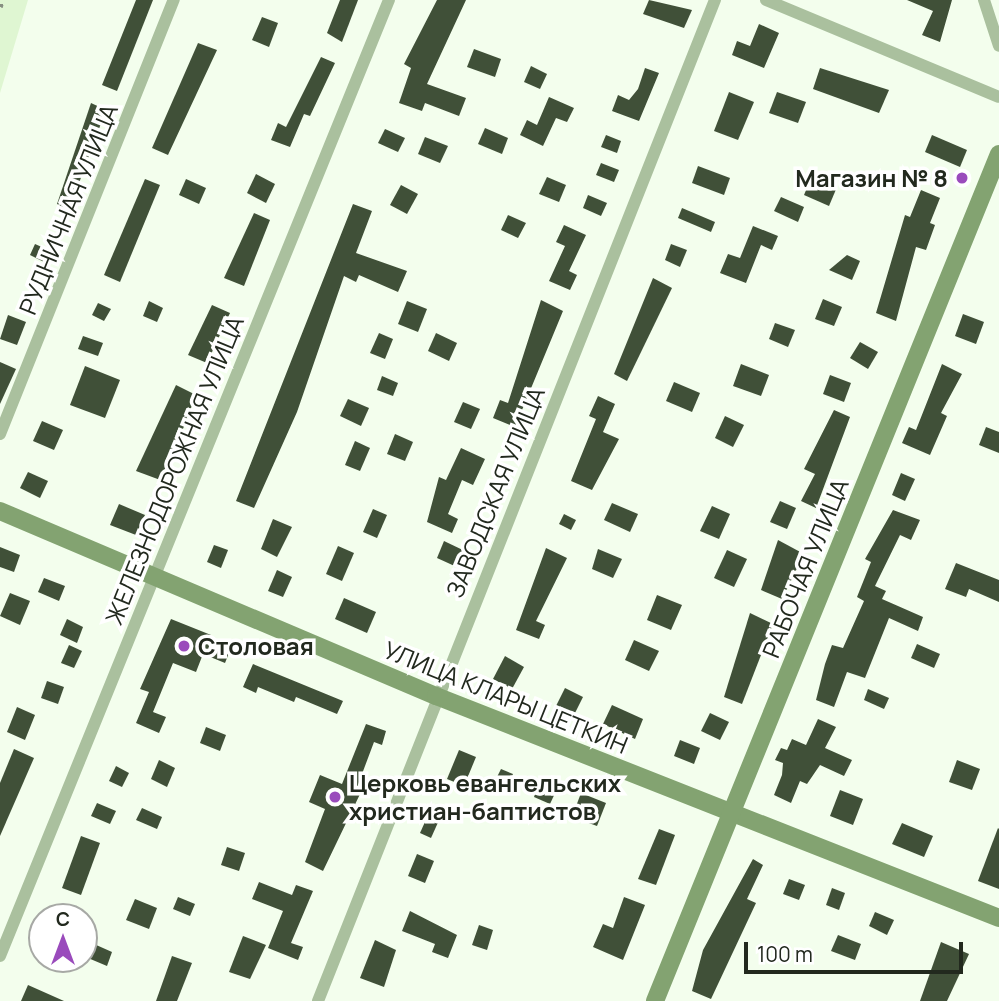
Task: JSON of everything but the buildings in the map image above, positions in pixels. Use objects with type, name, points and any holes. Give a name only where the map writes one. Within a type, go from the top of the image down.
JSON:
[{"type":"street","name":"РУДНИЧНАЯ УЛИЦА","points":[[0,435],[174,0]]},
{"type":"street","name":"ЖЕЛЕЗНОДОРОЖНАЯ УЛИЦА","points":[[0,956],[389,0]]},
{"type":"street","name":"ЗАВОДСКАЯ УЛИЦА","points":[[318,1001],[436,696],[715,0]]},
{"type":"street","points":[[766,0],[999,97]]},
{"type":"street","points":[[984,0],[999,46]]},
{"type":"street","name":"РАБОЧАЯ УЛИЦА","points":[[655,1001],[999,154]]},
{"type":"street","name":"УЛИЦА КЛАРЫ ЦЕТКИН","points":[[0,511],[436,696],[999,918]]},
{"type":"shaded area","points":[[0,0],[28,0],[0,93]]},
{"type":"railway","points":[[0,7],[2,0]]},
{"type":"place","name":"Магазин № 8","points":[[962,178]]},
{"type":"place","name":"Столовая","points":[[184,646]]},
{"type":"place","name":"Церковь евангельских христиан-баптистов","points":[[335,797]]}]
